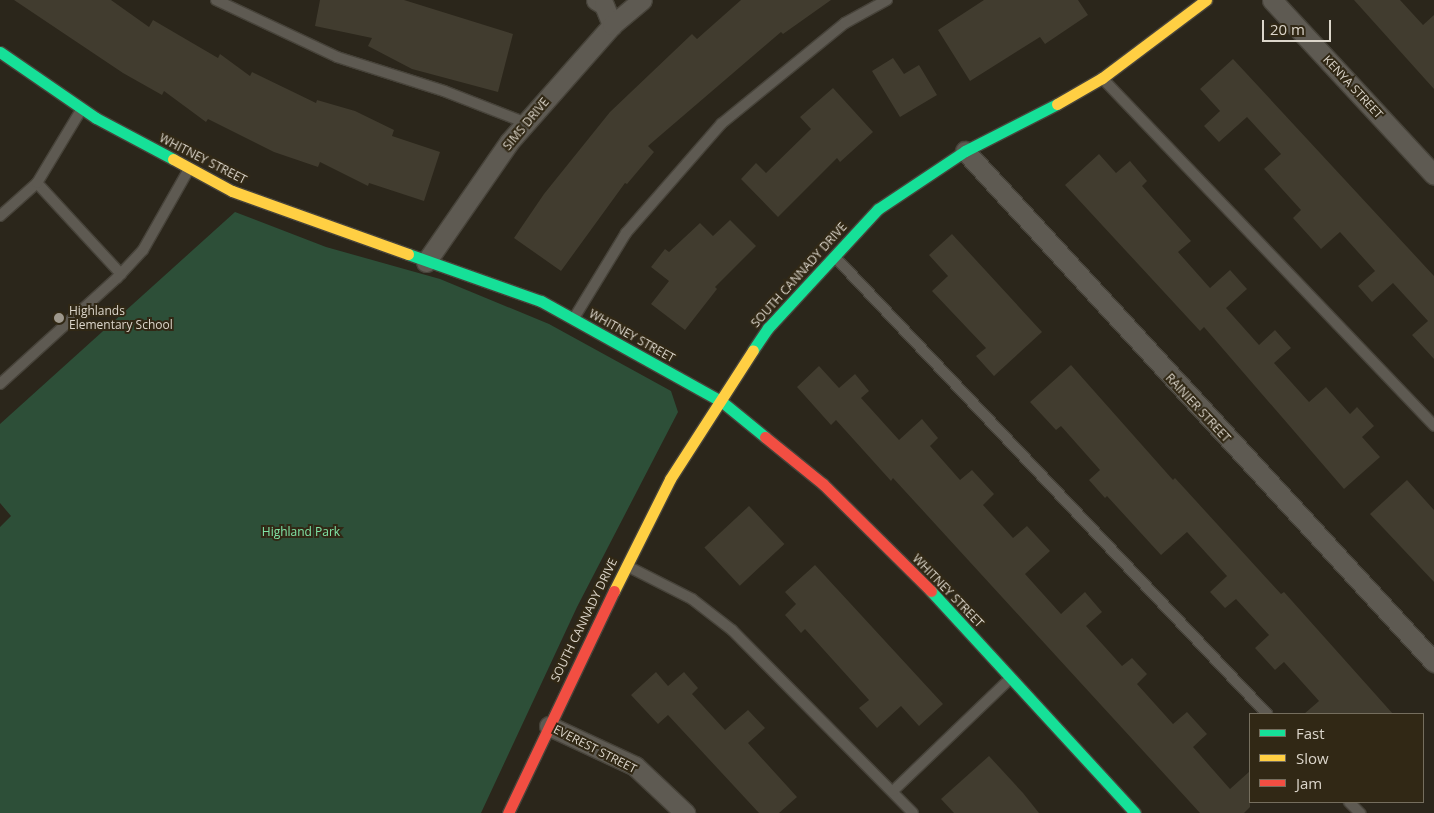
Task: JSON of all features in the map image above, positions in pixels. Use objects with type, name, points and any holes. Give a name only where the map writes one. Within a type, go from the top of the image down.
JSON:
[{"type":"street","points":[[596,0],[604,5],[612,25]]},
{"type":"street","name":"SIMS DRIVE","points":[[426,262],[509,142],[612,25],[642,0]]},
{"type":"street","name":"SOUTH CANNADY DRIVE","points":[[508,813],[626,565],[670,479],[768,328],[878,210],[965,151],[1016,127],[1102,78],[1206,0]]},
{"type":"street","name":"KENYA STREET","points":[[1272,0],[1434,175]]},
{"type":"street","name":"WHITNEY STREET","points":[[0,52],[82,109],[232,191],[426,262],[541,301],[721,401],[823,484],[933,593],[1135,813]]},
{"type":"street","name":"RAINIER STREET","points":[[965,151],[1434,662]]},
{"type":"street","name":"EVEREST STREET","points":[[549,726],[635,766],[685,813]]},
{"type":"lane","points":[[216,0],[337,57],[444,91],[526,123]]},
{"type":"lane","points":[[573,319],[626,232],[721,124],[845,23],[887,0]]},
{"type":"lane","points":[[1102,78],[1434,426]]},
{"type":"lane","points":[[0,216],[37,183],[82,109]]},
{"type":"lane","points":[[0,384],[121,274],[143,250],[190,168]]},
{"type":"lane","points":[[37,183],[121,274]]},
{"type":"lane","points":[[834,256],[1266,713]]},
{"type":"lane","points":[[626,565],[692,599],[732,630],[913,813]]},
{"type":"lane","points":[[892,791],[1011,678]]},
{"type":"lane","points":[[1350,803],[1360,813]]},
{"type":"green space","name":"Highland Park","points":[[235,212],[326,247],[440,279],[549,324],[671,391],[678,412],[577,607],[481,813],[0,813],[0,527],[11,516],[0,503],[0,424]]},
{"type":"building","points":[[14,0],[111,0],[149,27],[153,20],[218,58],[220,54],[250,76],[252,72],[316,103],[317,100],[355,111],[394,130],[392,136],[440,152],[424,201],[369,183],[368,186],[320,162],[318,167],[274,152],[208,119],[206,122],[164,91],[162,95],[123,73]]},
{"type":"building","points":[[320,0],[404,0],[513,34],[498,92],[412,69],[368,46],[372,38],[315,26]]},
{"type":"building","points":[[741,0],[831,0],[783,34],[781,32],[648,146],[654,152],[627,184],[625,183],[561,271],[514,238],[544,194],[610,112],[692,34],[697,39]]},
{"type":"building","points":[[984,0],[1078,0],[1088,15],[1045,44],[1040,37],[970,81],[938,30]]},
{"type":"building","points":[[1354,0],[1400,0],[1423,25],[1434,15],[1434,89]]},
{"type":"building","points":[[893,58],[904,74],[919,65],[937,95],[900,117],[872,71]]},
{"type":"building","points":[[1233,59],[1434,276],[1434,359],[1412,335],[1428,321],[1393,283],[1372,302],[1358,286],[1375,271],[1340,232],[1321,249],[1293,218],[1301,210],[1264,169],[1281,154],[1247,117],[1219,142],[1204,126],[1220,111],[1200,89]]},
{"type":"building","points":[[833,88],[873,132],[840,162],[837,158],[778,217],[741,179],[756,163],[766,173],[811,129],[800,117]]},
{"type":"building","points":[[1099,154],[1116,173],[1130,161],[1147,181],[1142,186],[1191,241],[1178,252],[1210,288],[1230,270],[1247,289],[1226,308],[1259,345],[1275,330],[1291,348],[1274,363],[1309,402],[1326,387],[1350,414],[1357,407],[1374,426],[1362,437],[1380,457],[1344,489],[1204,327],[1200,331],[1065,185]]},
{"type":"building","points":[[730,220],[756,246],[715,287],[717,289],[685,330],[651,304],[669,281],[651,267],[665,249],[669,252],[700,223],[713,236]]},
{"type":"building","points":[[952,234],[1042,332],[994,376],[976,356],[986,348],[932,291],[948,276],[929,255]]},
{"type":"building","points":[[1071,365],[1173,480],[1175,478],[1281,594],[1284,592],[1392,713],[1305,713],[1319,701],[1284,662],[1275,670],[1255,648],[1269,635],[1236,599],[1225,608],[1210,592],[1227,576],[1187,532],[1161,555],[1107,496],[1105,498],[1089,480],[1100,470],[1061,426],[1056,430],[1030,402]]},
{"type":"building","points":[[819,366],[839,388],[855,374],[869,391],[861,398],[899,440],[922,419],[938,438],[930,446],[960,480],[972,470],[994,494],[983,505],[1013,538],[1027,526],[1050,551],[1025,574],[1061,614],[1085,592],[1102,612],[1086,626],[1122,666],[1132,658],[1147,674],[1137,684],[1173,724],[1187,712],[1207,734],[1193,747],[1230,789],[1249,772],[1250,807],[1244,813],[1200,813],[893,478],[891,481],[836,420],[831,425],[797,387]]},
{"type":"building","points":[[1407,480],[1434,510],[1434,582],[1370,514]]},
{"type":"building","points":[[749,506],[784,544],[740,586],[704,548]]},
{"type":"building","points":[[815,565],[943,704],[919,726],[901,706],[877,728],[859,708],[869,700],[805,629],[801,633],[785,615],[796,604],[785,592]]},
{"type":"building","points":[[656,672],[668,686],[684,672],[698,688],[692,694],[725,730],[748,710],[765,728],[748,743],[797,797],[779,813],[759,813],[668,715],[658,724],[631,695]]},
{"type":"building","points":[[989,756],[1039,813],[954,813],[941,799]]},
{"type":"traffic: fast","points":[[0,52],[96,118],[173,159]]},
{"type":"traffic: fast","points":[[753,350],[768,328],[878,209],[965,151],[1057,104]]},
{"type":"traffic: fast","points":[[408,254],[541,301],[721,401],[765,437]]},
{"type":"traffic: fast","points":[[931,591],[1135,813]]},
{"type":"traffic: slow","points":[[1057,104],[1102,78],[1206,0]]},
{"type":"traffic: slow","points":[[173,159],[232,191],[408,254]]},
{"type":"traffic: slow","points":[[614,591],[670,479],[753,350]]},
{"type":"traffic: jam","points":[[765,437],[823,484],[931,591]]},
{"type":"traffic: jam","points":[[508,813],[614,591]]},
{"type":"place","name":"Highlands Elementary School","points":[[59,318]]}]
